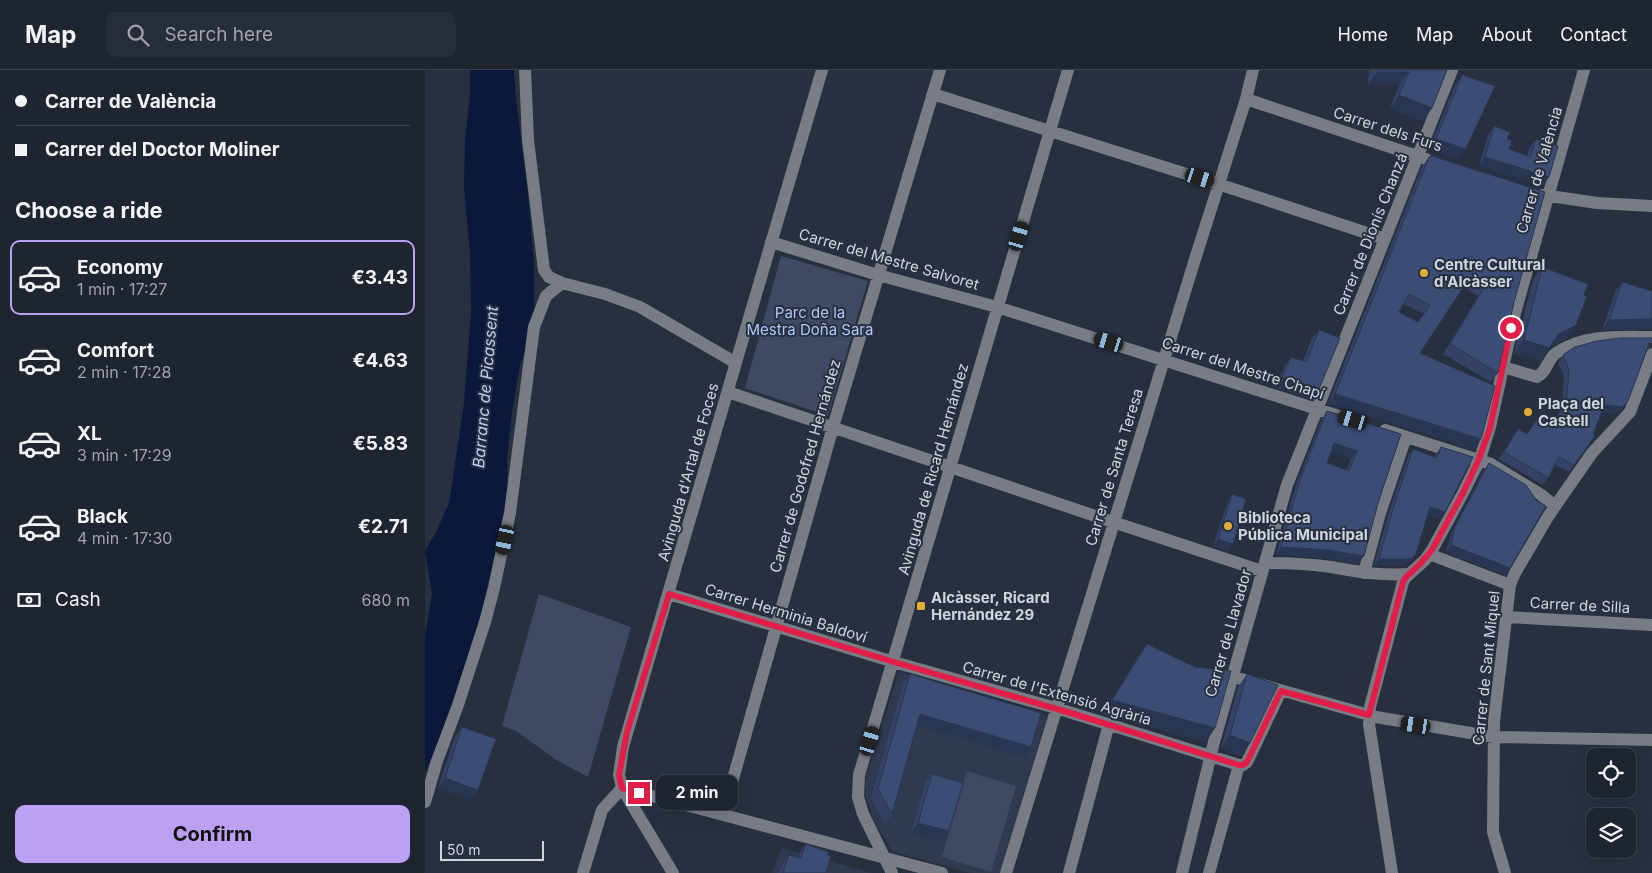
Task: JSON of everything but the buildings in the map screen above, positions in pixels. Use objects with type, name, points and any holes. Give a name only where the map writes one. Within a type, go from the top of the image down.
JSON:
[{"type":"street","points":[[525,70],[528,140],[544,270],[549,277],[562,283],[605,294],[640,307],[736,363]]},
{"type":"street","name":"Avinguda d'Artal de Foces","points":[[673,873],[622,788],[619,775],[625,740],[822,70]]},
{"type":"street","name":"Carrer de Godofred Hernández","points":[[723,814],[833,428],[940,70]]},
{"type":"street","name":"Avinguda de Ricard Hernández","points":[[892,873],[871,832],[858,797],[859,775],[1068,70]]},
{"type":"street","name":"Carrer de Santa Teresa","points":[[1006,873],[1113,522],[1246,99],[1253,70]]},
{"type":"street","name":"Carrer de Dionís Chanzá","points":[[1317,410],[1452,70]]},
{"type":"street","name":"Carrer de València","points":[[1503,367],[1515,313],[1584,70]]},
{"type":"street","points":[[933,94],[1385,239]]},
{"type":"street","name":"Carrer dels Furs","points":[[1246,99],[1437,162]]},
{"type":"street","points":[[1528,191],[1549,197],[1597,203],[1652,206]]},
{"type":"street","name":"Carrer del Mestre Salvoret","points":[[771,242],[878,275],[997,307]]},
{"type":"street","points":[[425,802],[437,761],[458,705],[485,622],[494,588],[510,513],[535,327],[547,296],[562,283]]},
{"type":"street","name":"Carrer del Mestre Chapí","points":[[997,307],[1353,420]]},
{"type":"street","points":[[1392,873],[1369,715],[1401,589],[1409,574],[1429,554],[1463,493],[1479,459],[1490,428],[1503,367],[1537,377],[1543,375],[1553,356],[1584,340],[1652,337]]},
{"type":"street","points":[[1429,554],[1510,584],[1555,506],[1592,453],[1630,412],[1652,354]]},
{"type":"street","points":[[728,392],[1113,522],[1264,567],[1306,564],[1364,573],[1409,574]]},
{"type":"street","name":"Carrer de Llavador","points":[[1182,873],[1211,755],[1287,485],[1317,410]]},
{"type":"street","points":[[1370,426],[1491,464],[1555,506]]},
{"type":"street","points":[[1364,573],[1380,513],[1406,437]]},
{"type":"street","name":"Carrer de Sant Miquel","points":[[1505,873],[1493,832],[1494,721],[1510,584]]},
{"type":"street","name":"Carrer Herminia Baldoví","points":[[669,594],[894,662]]},
{"type":"street","name":"Carrer de Silla","points":[[1506,617],[1652,625]]},
{"type":"street","name":"Carrer de l'Extensió Agrària","points":[[894,662],[1211,755]]},
{"type":"street","points":[[1234,677],[1397,722],[1494,737],[1652,740]]},
{"type":"street","points":[[1211,755],[1239,765],[1247,762],[1281,691]]},
{"type":"street","points":[[1069,873],[1109,724]]},
{"type":"street","points":[[1209,873],[1239,765]]},
{"type":"street","points":[[583,873],[603,810],[622,788],[943,873]]},
{"type":"street","points":[[852,850],[865,841],[871,832]]},
{"type":"shaded area","points":[[899,672],[1047,716],[1000,873],[970,873],[892,851],[872,817],[866,796],[865,781]]},
{"type":"shaded area","points":[[782,848],[872,873],[772,873]]},
{"type":"green space","name":"Parc de la Mestra Doña Sara","points":[[781,256],[868,281],[828,416],[745,388]]},
{"type":"green space","points":[[539,594],[631,627],[588,777],[555,759],[516,731],[502,726]]},
{"type":"green space","points":[[967,771],[1016,786],[991,872],[942,857]]},
{"type":"water","name":"Barranc de Picassent","points":[[470,70],[514,70],[534,263],[534,327],[520,365],[512,412],[507,460],[508,497],[482,610],[451,711],[425,773],[425,635],[432,594],[425,551],[449,503],[464,403],[471,312],[470,251],[464,189],[465,138],[470,96]]},
{"type":"place","name":"Centre Cultural d'Alcàsser","points":[[1424,273]]},
{"type":"place","name":"Plaça del Castell","points":[[1528,412]]},
{"type":"place","name":"Biblioteca Pública Municipal","points":[[1228,526]]},
{"type":"place","name":"Alcàsser, Ricard Hernández 29","points":[[921,606]]},
{"type":"route","points":[[639,793],[622,788],[619,775],[623,748],[669,594],[1211,755],[1239,765],[1247,762],[1281,691],[1369,715],[1403,582],[1425,560],[1432,550],[1473,474],[1479,459],[1490,428],[1511,328]]}]
